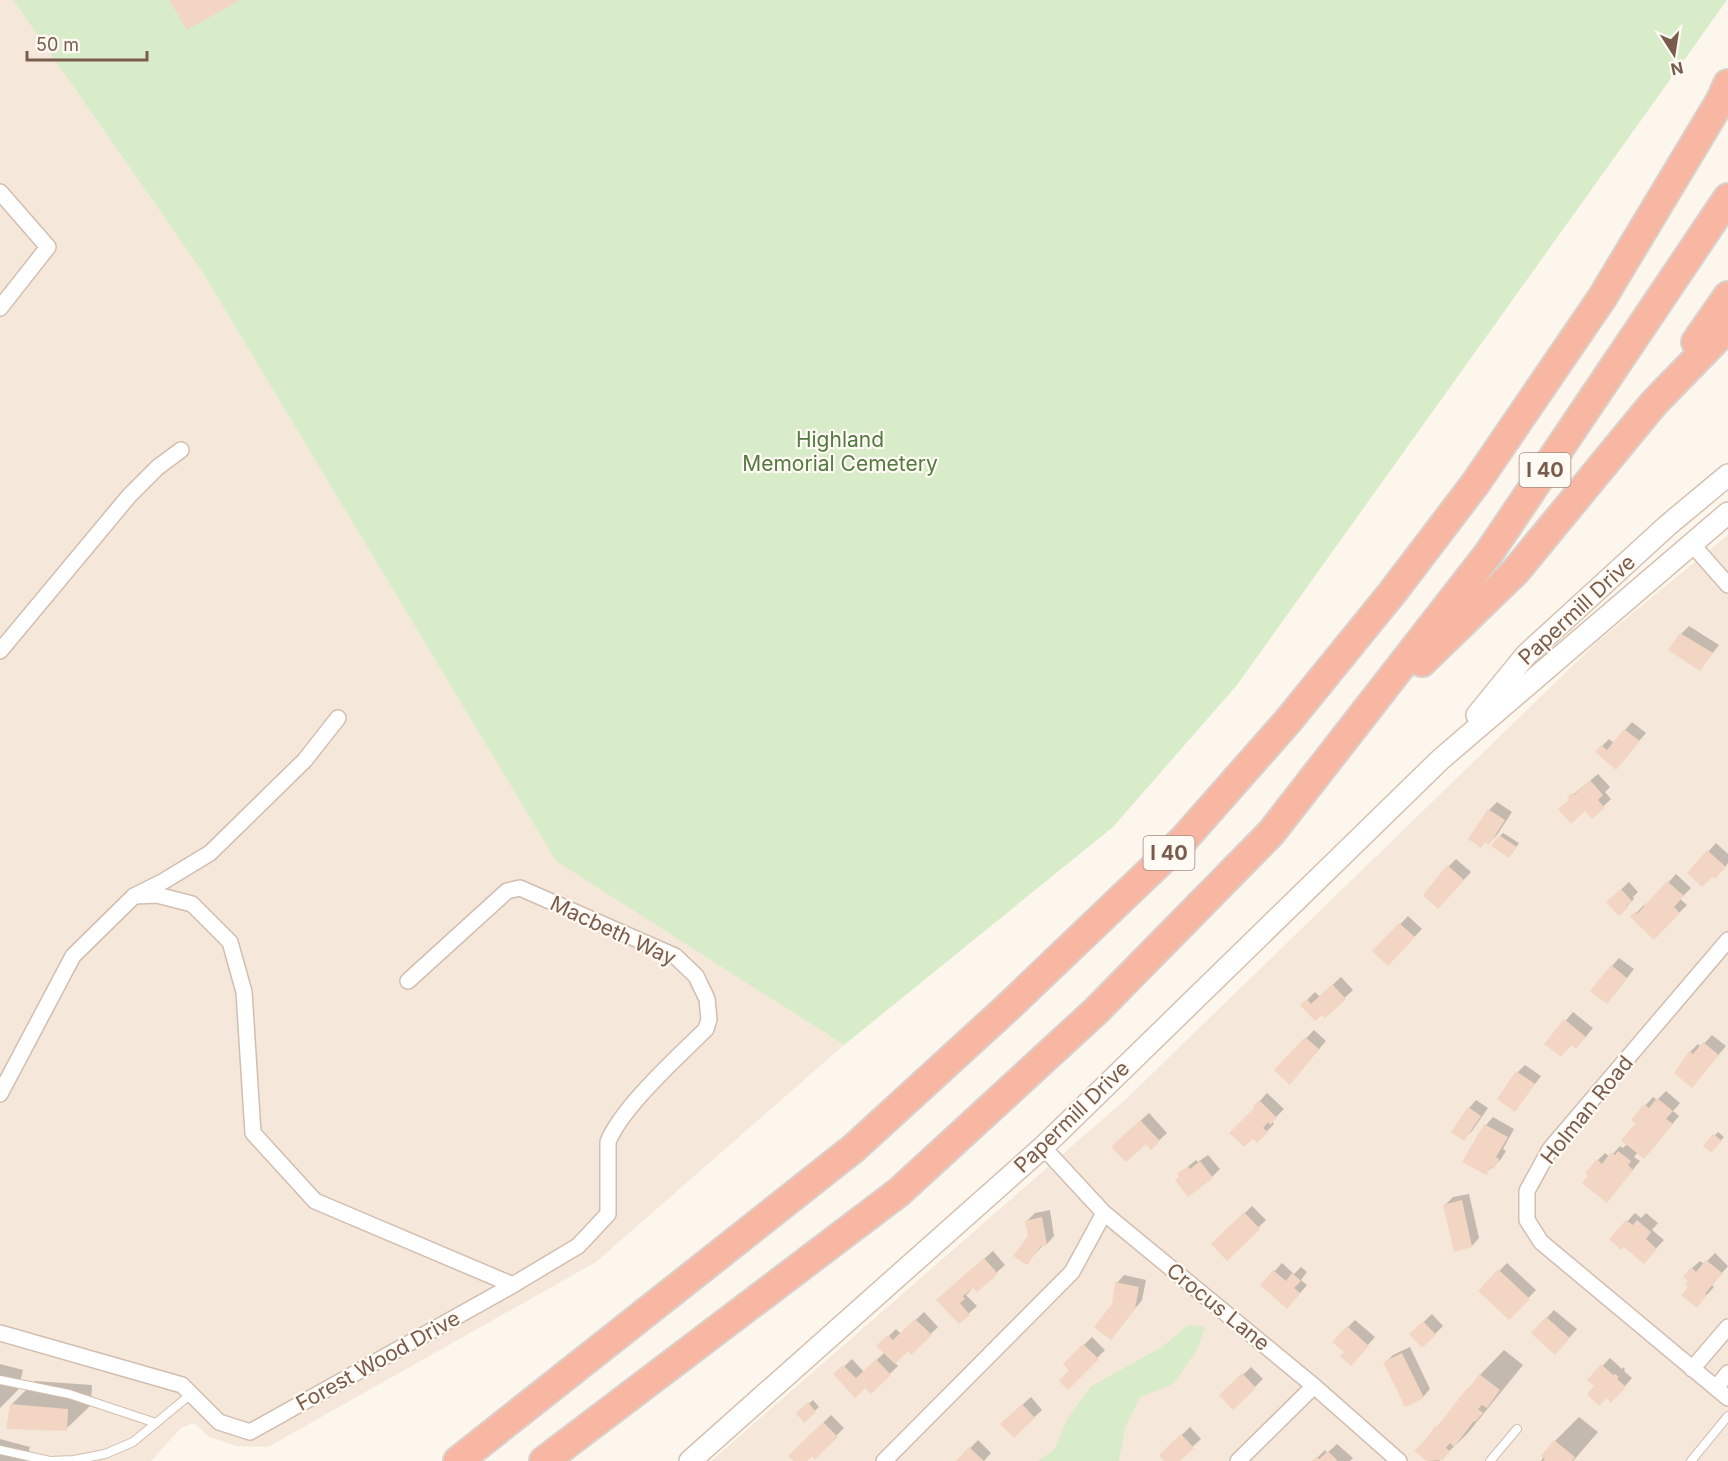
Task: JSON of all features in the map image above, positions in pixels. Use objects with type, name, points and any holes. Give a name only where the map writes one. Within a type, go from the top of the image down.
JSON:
[{"type":"highway","name":"I 40","points":[[458,1461],[854,1148],[1007,1008],[1184,839],[1288,721],[1392,593],[1475,484],[1602,298],[1726,91]]},
{"type":"highway","name":"I 40","points":[[544,1461],[899,1192],[1096,1011],[1271,833],[1489,553],[1728,198]]},
{"type":"highway","points":[[1350,731],[1515,572],[1654,403],[1728,296]]},
{"type":"highway","points":[[1654,403],[1728,327]]},
{"type":"main road","name":"Papermill Drive","points":[[1441,759],[1526,655],[1668,525],[1728,475]]},
{"type":"main road","name":"Papermill Drive","points":[[690,1461],[1043,1147],[1441,759],[1728,513]]},
{"type":"street","points":[[0,192],[48,247],[0,308]]},
{"type":"street","points":[[0,651],[129,496],[158,467],[182,450]]},
{"type":"street","points":[[1691,543],[1728,585]]},
{"type":"street","points":[[0,1094],[73,956],[134,896],[164,882],[210,853],[305,760],[338,718]]},
{"type":"street","name":"Macbeth Way","points":[[408,981],[507,891],[520,888],[675,956],[696,976],[707,999],[709,1019],[706,1029],[634,1104],[612,1132],[608,1142],[608,1214],[578,1246],[509,1287]]},
{"type":"street","points":[[134,896],[157,895],[192,904],[230,942],[244,992],[253,1133],[315,1201],[509,1287]]},
{"type":"street","name":"Holman Road","points":[[1728,940],[1550,1149],[1527,1191],[1527,1220],[1540,1242],[1728,1398]]},
{"type":"street","name":"Crocus Lane","points":[[1043,1147],[1104,1213],[1314,1386],[1399,1461]]},
{"type":"street","points":[[884,1461],[1072,1272],[1104,1213]]},
{"type":"street","name":"Forest Wood Drive","points":[[191,1394],[219,1422],[250,1432],[509,1287]]},
{"type":"street","points":[[1692,1369],[1728,1326]]},
{"type":"street","points":[[0,1334],[182,1385],[191,1394]]},
{"type":"street","points":[[1716,1388],[1728,1373]]},
{"type":"street","points":[[1238,1461],[1314,1386]]},
{"type":"lane","points":[[0,1380],[69,1394],[156,1423]]},
{"type":"lane","points":[[0,1450],[50,1461],[74,1460],[105,1454],[134,1442],[191,1394]]},
{"type":"lane","points":[[1691,1461],[1728,1416]]},
{"type":"lane","points":[[1490,1461],[1516,1429]]},
{"type":"lane","points":[[99,1461],[105,1454]]},
{"type":"shaded area","points":[[0,0],[13,0],[201,270],[556,860],[844,1045],[596,1262],[268,1447],[236,1446],[209,1437],[194,1423],[181,1428],[151,1461],[0,1461]]},
{"type":"shaded area","points":[[1728,535],[1728,1461],[711,1461],[1127,1098],[1597,642]]},
{"type":"green space","name":"Highland Memorial Cemetery","points":[[13,0],[1727,0],[1237,685],[1113,827],[844,1045],[556,861],[201,270]]},
{"type":"green space","points":[[1188,1325],[1205,1327],[1197,1350],[1173,1384],[1140,1397],[1125,1428],[1119,1461],[1038,1461],[1054,1450],[1068,1418],[1090,1387],[1162,1347]]},
{"type":"building","points":[[169,0],[240,0],[187,30]]},
{"type":"building","points":[[1680,633],[1713,653],[1700,671],[1668,650]]},
{"type":"building","points":[[1624,729],[1640,741],[1616,770],[1595,752],[1601,745],[1607,750]]},
{"type":"building","points":[[1590,780],[1603,795],[1598,800],[1605,808],[1592,819],[1585,811],[1571,824],[1558,809],[1569,800],[1567,798],[1572,793],[1574,795]]},
{"type":"building","points":[[1488,809],[1505,820],[1489,845],[1485,842],[1481,848],[1468,839]]},
{"type":"building","points":[[1499,835],[1517,847],[1509,858],[1491,846]]},
{"type":"building","points":[[1707,850],[1726,867],[1715,879],[1712,877],[1702,887],[1687,873]]},
{"type":"building","points":[[1447,865],[1464,880],[1438,909],[1423,895]]},
{"type":"building","points":[[1667,881],[1684,896],[1674,907],[1680,913],[1654,940],[1630,917],[1635,911],[1637,914]]},
{"type":"building","points":[[1621,889],[1632,901],[1619,916],[1606,902]]},
{"type":"building","points":[[1399,923],[1415,937],[1388,966],[1372,951]]},
{"type":"building","points":[[1611,965],[1627,978],[1607,1004],[1590,991]]},
{"type":"building","points":[[1332,984],[1346,999],[1325,1018],[1322,1015],[1315,1021],[1300,1005],[1307,999],[1311,1004]]},
{"type":"building","points":[[1564,1019],[1586,1037],[1576,1049],[1571,1045],[1561,1057],[1544,1044]]},
{"type":"building","points":[[1305,1037],[1319,1049],[1290,1085],[1274,1070]]},
{"type":"building","points":[[1703,1042],[1719,1055],[1692,1088],[1674,1073],[1689,1051],[1693,1054]]},
{"type":"building","points":[[1516,1071],[1535,1084],[1515,1112],[1497,1099]]},
{"type":"building","points":[[1657,1098],[1673,1111],[1666,1119],[1673,1124],[1644,1159],[1621,1140],[1636,1123],[1631,1120],[1644,1104],[1649,1108]]},
{"type":"building","points":[[1259,1100],[1277,1118],[1270,1125],[1268,1122],[1263,1128],[1268,1132],[1257,1143],[1253,1139],[1244,1147],[1229,1133]]},
{"type":"building","points":[[1468,1107],[1481,1116],[1464,1141],[1451,1132]]},
{"type":"building","points":[[1140,1120],[1160,1141],[1151,1150],[1146,1144],[1126,1162],[1111,1147]]},
{"type":"building","points":[[1484,1124],[1508,1137],[1496,1157],[1499,1159],[1494,1169],[1491,1167],[1486,1175],[1462,1162]]},
{"type":"building","points":[[1713,1134],[1722,1141],[1711,1153],[1703,1146]]},
{"type":"building","points":[[1618,1151],[1631,1161],[1628,1165],[1633,1170],[1607,1203],[1582,1183],[1588,1176],[1585,1173],[1597,1159],[1602,1164],[1611,1152],[1615,1155]]},
{"type":"building","points":[[1200,1161],[1213,1178],[1188,1197],[1175,1180],[1179,1177],[1177,1174],[1188,1166],[1190,1169]]},
{"type":"building","points":[[1462,1200],[1472,1247],[1454,1252],[1443,1205]]},
{"type":"building","points":[[1244,1212],[1260,1229],[1227,1261],[1211,1244]]},
{"type":"building","points":[[1042,1217],[1047,1245],[1041,1246],[1027,1265],[1013,1256],[1028,1236],[1025,1221]]},
{"type":"building","points":[[1626,1220],[1633,1225],[1637,1220],[1651,1232],[1646,1239],[1657,1249],[1644,1264],[1624,1247],[1621,1250],[1609,1239]]},
{"type":"building","points":[[984,1258],[998,1274],[977,1292],[973,1288],[963,1296],[965,1299],[960,1303],[970,1315],[959,1324],[936,1300]]},
{"type":"building","points":[[1706,1260],[1722,1273],[1697,1308],[1681,1295],[1688,1287],[1685,1285],[1688,1281],[1683,1277],[1691,1267],[1696,1272]]},
{"type":"building","points":[[1498,1269],[1530,1299],[1509,1320],[1478,1291]]},
{"type":"building","points":[[1273,1270],[1286,1281],[1292,1273],[1301,1281],[1294,1288],[1300,1293],[1287,1309],[1260,1285]]},
{"type":"building","points":[[1115,1282],[1139,1287],[1135,1309],[1111,1340],[1094,1327],[1112,1304]]},
{"type":"building","points":[[1546,1317],[1570,1338],[1555,1355],[1531,1333]]},
{"type":"building","points":[[915,1319],[932,1335],[911,1355],[908,1351],[895,1364],[876,1346],[888,1335],[893,1340]]},
{"type":"building","points":[[1423,1321],[1436,1335],[1422,1348],[1409,1334]]},
{"type":"building","points":[[1347,1326],[1369,1346],[1351,1366],[1340,1356],[1344,1352],[1332,1342]]},
{"type":"building","points":[[1083,1344],[1099,1359],[1068,1390],[1059,1381],[1069,1370],[1063,1364]]},
{"type":"building","points":[[1402,1353],[1424,1398],[1405,1407],[1383,1362]]},
{"type":"building","points":[[876,1359],[891,1375],[871,1394],[865,1388],[855,1398],[833,1374],[843,1365],[856,1378]]},
{"type":"building","points":[[1601,1364],[1613,1375],[1619,1377],[1617,1379],[1626,1387],[1611,1403],[1607,1398],[1599,1406],[1587,1394],[1594,1386],[1587,1380]]},
{"type":"building","points":[[1242,1373],[1256,1388],[1233,1410],[1219,1395]]},
{"type":"building","points":[[1479,1374],[1500,1390],[1487,1408],[1482,1405],[1478,1409],[1483,1413],[1454,1447],[1450,1443],[1446,1448],[1450,1451],[1443,1460],[1427,1461],[1414,1451],[1435,1426],[1437,1427]]},
{"type":"building","points":[[808,1402],[816,1412],[804,1423],[796,1413]]},
{"type":"building","points":[[10,1404],[68,1409],[67,1431],[6,1429]]},
{"type":"building","points":[[1022,1404],[1035,1418],[1014,1438],[1000,1424]]},
{"type":"building","points":[[823,1422],[838,1437],[815,1459],[812,1456],[807,1461],[794,1461],[788,1456]]},
{"type":"building","points":[[1181,1434],[1194,1448],[1180,1461],[1164,1461],[1159,1455]]},
{"type":"building","points":[[1554,1440],[1575,1457],[1572,1461],[1543,1461],[1545,1459],[1541,1456]]},
{"type":"building","points":[[969,1447],[984,1461],[956,1461]]},
{"type":"building","points":[[1328,1451],[1338,1461],[1312,1461],[1316,1457],[1319,1459]]}]
